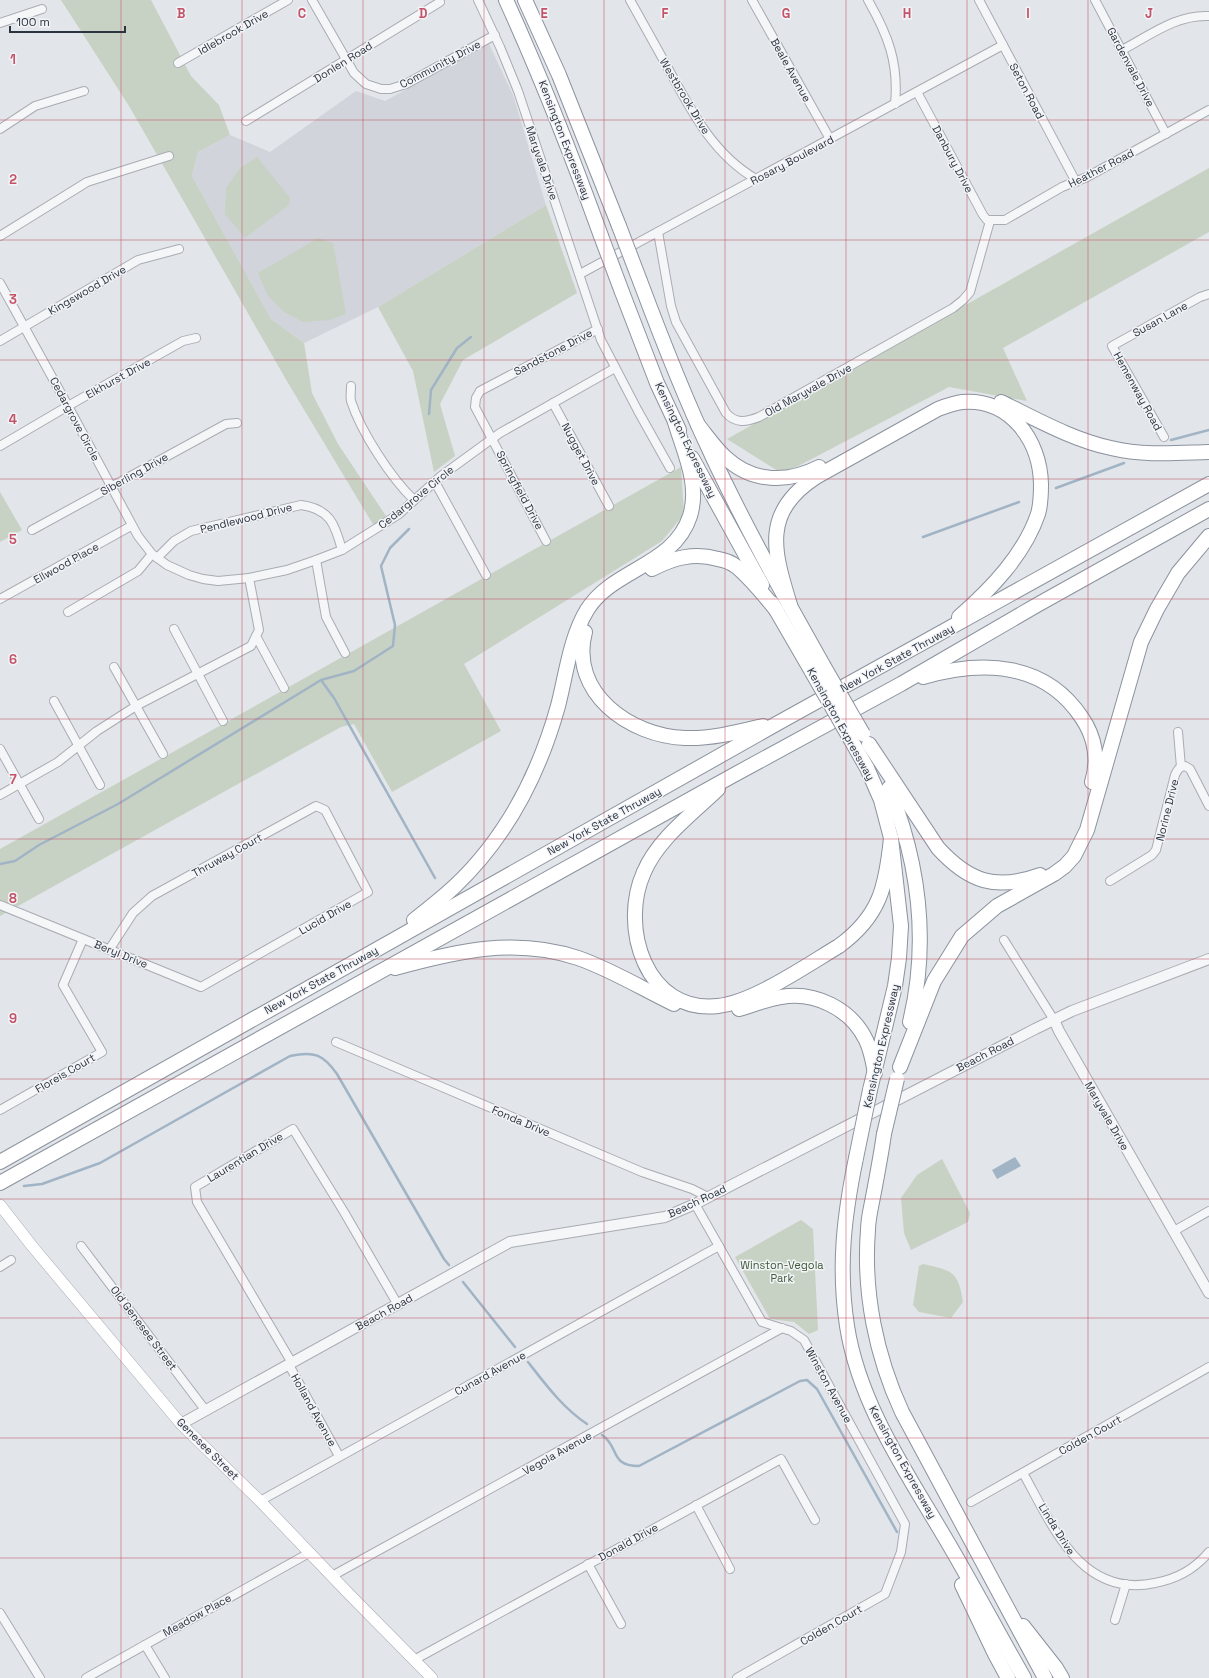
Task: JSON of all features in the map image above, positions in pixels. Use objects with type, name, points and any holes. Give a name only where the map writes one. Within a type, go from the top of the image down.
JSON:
[{"type":"highway","name":"Kensington Expressway","points":[[506,0],[528,48],[562,131],[657,383],[675,422],[710,490],[783,608],[818,669],[887,782],[901,819],[911,854],[921,923],[921,958],[916,990],[884,1134],[868,1229],[867,1278],[870,1304],[880,1351],[894,1394],[902,1412],[1045,1678]]},
{"type":"highway","name":"Kensington Expressway","points":[[525,0],[559,75],[659,331],[698,425],[783,608]]},
{"type":"highway","points":[[698,425],[728,460],[750,473],[775,479],[785,479],[808,472],[938,403],[960,396],[984,397],[997,401],[1089,442],[1112,448],[1165,454],[1209,452]]},
{"type":"highway","points":[[783,608],[776,555],[776,540],[778,521],[785,506],[793,496],[804,485],[816,477],[938,409],[963,402],[982,404],[993,407],[1016,421],[1031,440],[1039,460],[1041,477],[1041,493],[1038,511],[1033,528],[1025,542],[1006,568],[970,608],[940,634]]},
{"type":"highway","points":[[386,944],[454,887],[484,854],[517,807],[527,789],[545,748],[558,706],[576,635],[583,616],[589,606],[596,598],[616,582],[666,551],[686,527],[692,507],[694,487],[692,475],[675,422]]},
{"type":"highway","name":"New York State Thruway","points":[[0,1162],[778,723],[1209,484]]},
{"type":"highway","name":"New York State Thruway","points":[[0,1183],[732,776],[901,684],[1037,605],[1209,509]]},
{"type":"highway","points":[[898,1073],[934,981],[962,936],[997,906],[1054,874],[1074,856],[1081,844],[1087,830],[1141,642],[1157,609],[1178,573],[1209,536]]},
{"type":"highway","points":[[778,723],[737,732],[686,738],[651,732],[621,717],[600,699],[590,685],[582,659],[582,647],[587,628],[600,604],[608,596],[618,588],[661,564],[683,556],[697,555],[712,557],[736,566],[754,584],[783,608]]},
{"type":"highway","points":[[861,740],[938,848],[950,862],[972,876],[980,880],[1000,883],[1015,882],[1031,878],[1051,869],[1071,848],[1077,834],[1095,773],[1096,757],[1092,737],[1085,723],[1068,699],[1055,687],[1036,677],[1000,668],[980,667],[942,672],[901,684]]},
{"type":"highway","name":"Kensington Expressway","points":[[861,740],[867,768],[881,800],[891,838],[901,926],[895,986],[870,1090],[849,1190],[843,1238],[842,1286],[848,1328],[859,1374],[884,1434],[923,1499],[1024,1678]]},
{"type":"highway","points":[[732,776],[662,843],[651,858],[644,872],[636,899],[634,916],[635,934],[645,965],[656,981],[665,990],[684,1002],[707,1006],[717,1006],[744,999],[826,954],[852,937],[867,920],[880,899],[888,868],[891,838]]},
{"type":"highway","points":[[373,975],[454,953],[509,947],[530,948],[578,958],[677,1005],[693,1011],[720,1012],[781,997],[811,997],[822,1000],[846,1013],[858,1026],[867,1041],[875,1073]]},
{"type":"highway","points":[[923,1499],[994,1654],[1008,1678]]},
{"type":"highway","points":[[991,1580],[1062,1678]]},
{"type":"main road","name":"Genesee Street","points":[[0,1205],[181,1424],[260,1501],[432,1678]]},
{"type":"street","name":"Idlebrook Drive","points":[[178,63],[288,0]]},
{"type":"street","name":"Community Drive","points":[[312,0],[354,73],[366,84],[381,89],[390,89],[406,84],[495,35]]},
{"type":"street","name":"Maryvale Drive","points":[[478,0],[508,66],[528,120],[598,329]]},
{"type":"street","name":"Westbrook Drive","points":[[630,0],[680,91],[705,131],[723,153],[742,170],[756,179]]},
{"type":"street","name":"Beale Avenue","points":[[752,0],[830,139]]},
{"type":"street","points":[[868,0],[884,28],[890,46],[896,77],[895,104]]},
{"type":"street","name":"Seton Road","points":[[979,0],[1076,182]]},
{"type":"street","name":"Gardenvale Drive","points":[[1095,0],[1166,134]]},
{"type":"street","name":"Donlen Road","points":[[246,121],[440,2]]},
{"type":"street","points":[[0,23],[42,9]]},
{"type":"street","points":[[1122,50],[1179,20],[1199,16],[1209,16]]},
{"type":"street","name":"Rosary Boulevard","points":[[580,274],[1003,45]]},
{"type":"street","points":[[0,129],[36,106],[84,91]]},
{"type":"street","name":"Danbury Drive","points":[[917,92],[983,215],[987,220],[991,221]]},
{"type":"street","name":"Heather Road","points":[[991,221],[1005,220],[1062,187],[1087,177],[1209,110]]},
{"type":"street","points":[[0,236],[87,182],[169,156]]},
{"type":"street","name":"Old Maryvale Drive","points":[[658,232],[671,306],[676,322],[726,413],[732,420],[740,422],[759,418],[953,308],[963,300],[970,292],[991,221]]},
{"type":"street","name":"Kingswood Drive","points":[[0,341],[138,260],[179,249]]},
{"type":"street","name":"Cedargrove Circle","points":[[0,283],[25,326],[131,526],[154,556],[177,571],[202,579],[218,581],[249,578],[287,570],[342,550],[398,514],[435,482],[493,438],[615,368]]},
{"type":"street","name":"Susan Lane","points":[[1112,346],[1200,297],[1209,294]]},
{"type":"street","name":"Sandstone Drive","points":[[493,438],[476,407],[476,398],[480,391],[598,329],[601,340],[615,368],[670,468]]},
{"type":"street","name":"Elkhurst Drive","points":[[0,446],[183,341],[196,338]]},
{"type":"street","name":"Hemenway Road","points":[[1112,346],[1164,437]]},
{"type":"street","points":[[351,386],[351,400],[364,429],[386,467],[406,493],[414,500]]},
{"type":"street","name":"Nugget Drive","points":[[553,403],[609,506]]},
{"type":"street","name":"Siberling Drive","points":[[32,530],[226,424],[237,423]]},
{"type":"street","name":"Springfield Drive","points":[[493,438],[546,541]]},
{"type":"street","points":[[435,482],[486,575]]},
{"type":"street","name":"Pendlewood Drive","points":[[68,612],[138,571],[154,556],[174,541],[191,531],[301,505],[315,507],[326,514],[335,527],[342,550]]},
{"type":"street","name":"Ellwood Place","points":[[0,599],[131,526]]},
{"type":"street","points":[[316,560],[326,617],[346,653]]},
{"type":"street","points":[[0,795],[58,762],[97,731],[136,706],[251,646],[259,630],[249,578]]},
{"type":"street","points":[[174,629],[223,721]]},
{"type":"street","points":[[256,636],[284,688]]},
{"type":"street","points":[[114,667],[163,754]]},
{"type":"street","points":[[54,701],[100,785]]},
{"type":"street","points":[[1178,732],[1181,767]]},
{"type":"street","points":[[0,749],[39,819]]},
{"type":"street","name":"Norine Drive","points":[[1110,881],[1156,850],[1175,775],[1178,769],[1186,766],[1190,769],[1209,806]]},
{"type":"street","name":"Thruway Court","points":[[109,950],[134,913],[152,896],[316,806],[324,810],[345,849]]},
{"type":"street","name":"Lucid Drive","points":[[239,965],[368,892],[345,849]]},
{"type":"street","name":"Beryl Drive","points":[[0,905],[201,987],[239,965]]},
{"type":"street","name":"Floreis Court","points":[[0,1110],[102,1052],[64,985],[83,939]]},
{"type":"street","name":"Maryvale Drive","points":[[1004,940],[1054,1020],[1209,1293]]},
{"type":"street","name":"Beach Road","points":[[181,1424],[510,1242],[665,1217],[695,1204],[1072,1011],[1209,958]]},
{"type":"street","name":"Fonda Drive","points":[[336,1042],[642,1172],[692,1189],[708,1197]]},
{"type":"street","name":"Laurentian Drive","points":[[290,1364],[197,1202],[195,1187],[293,1129],[398,1304]]},
{"type":"street","name":"Winston Avenue","points":[[695,1204],[762,1322],[791,1331],[804,1340],[905,1524],[901,1552]]},
{"type":"street","points":[[1174,1231],[1209,1212]]},
{"type":"street","name":"Old Genesee Street","points":[[81,1246],[206,1411]]},
{"type":"street","name":"Cunard Avenue","points":[[260,1501],[719,1246]]},
{"type":"street","points":[[0,1267],[11,1260]]},
{"type":"street","name":"Vegola Avenue","points":[[332,1576],[782,1328]]},
{"type":"street","name":"Holland Avenue","points":[[290,1364],[339,1456]]},
{"type":"street","name":"Colden Court","points":[[971,1502],[1209,1367]]},
{"type":"street","name":"Donald Drive","points":[[414,1660],[781,1459],[815,1520]]},
{"type":"street","name":"Linda Drive","points":[[1023,1473],[1063,1543],[1074,1558],[1094,1573],[1114,1582],[1126,1584],[1151,1584],[1166,1581],[1186,1572],[1196,1565],[1209,1552]]},
{"type":"street","points":[[696,1505],[730,1569]]},
{"type":"street","name":"Colden Court","points":[[737,1678],[885,1594],[901,1552]]},
{"type":"street","name":"Meadow Place","points":[[86,1678],[309,1553]]},
{"type":"street","points":[[588,1564],[621,1624]]},
{"type":"street","points":[[1116,1620],[1126,1584]]},
{"type":"street","points":[[0,1613],[40,1678]]},
{"type":"street","points":[[145,1645],[165,1678]]},
{"type":"shaded area","points":[[489,44],[513,95],[546,205],[378,307],[304,343],[271,319],[192,176],[198,152],[230,135],[270,152],[356,91],[385,101]]},
{"type":"green space","points":[[61,0],[151,0],[191,76],[219,105],[230,135],[198,152],[192,176],[271,319],[304,343],[312,393],[338,444],[386,516],[374,526],[288,383],[129,106]]},
{"type":"green space","points":[[257,157],[290,198],[289,205],[245,238],[225,214],[226,188],[240,168]]},
{"type":"green space","points":[[1209,168],[1209,232],[1003,348],[1027,401],[949,387],[783,474],[727,439]]},
{"type":"green space","points":[[546,205],[577,293],[463,360],[440,404],[455,456],[434,472],[413,371],[378,307]]},
{"type":"green space","points":[[318,238],[333,243],[346,314],[330,320],[303,322],[284,312],[267,294],[258,273]]},
{"type":"green space","points":[[681,467],[684,514],[662,541],[464,664],[501,731],[392,792],[354,724],[341,727],[0,916],[0,849]]},
{"type":"green space","points":[[0,492],[22,530],[0,542]]},
{"type":"green space","points":[[942,1159],[970,1213],[968,1222],[911,1250],[904,1233],[901,1198],[917,1175]]},
{"type":"green space","name":"Winston-Vegola Park","points":[[801,1220],[813,1229],[818,1330],[809,1334],[794,1322],[770,1319],[735,1257]]},
{"type":"green space","points":[[923,1264],[941,1268],[956,1278],[963,1302],[951,1318],[919,1312],[913,1305],[919,1266]]},
{"type":"water","points":[[1015,1157],[1021,1166],[997,1179],[992,1170]]},
{"type":"waterway","points":[[429,414],[431,390],[457,348],[471,337]]},
{"type":"waterway","points":[[1171,440],[1209,430]]},
{"type":"waterway","points":[[1056,488],[1124,463]]},
{"type":"waterway","points":[[923,537],[1019,502]]},
{"type":"waterway","points":[[0,864],[15,861],[39,845],[118,804],[321,680],[354,671],[393,646],[395,625],[381,566],[390,548],[409,529]]},
{"type":"waterway","points":[[321,680],[334,698],[435,878]]},
{"type":"waterway","points":[[24,1186],[42,1184],[100,1163],[290,1056],[312,1054],[322,1058],[337,1074],[444,1259],[449,1265]]},
{"type":"waterway","points":[[463,1282],[515,1347]]},
{"type":"waterway","points":[[528,1362],[548,1388],[570,1411],[587,1424]]},
{"type":"waterway","points":[[602,1435],[608,1440],[616,1455],[623,1463],[639,1466],[800,1381],[807,1380],[817,1389],[897,1532]]}]
